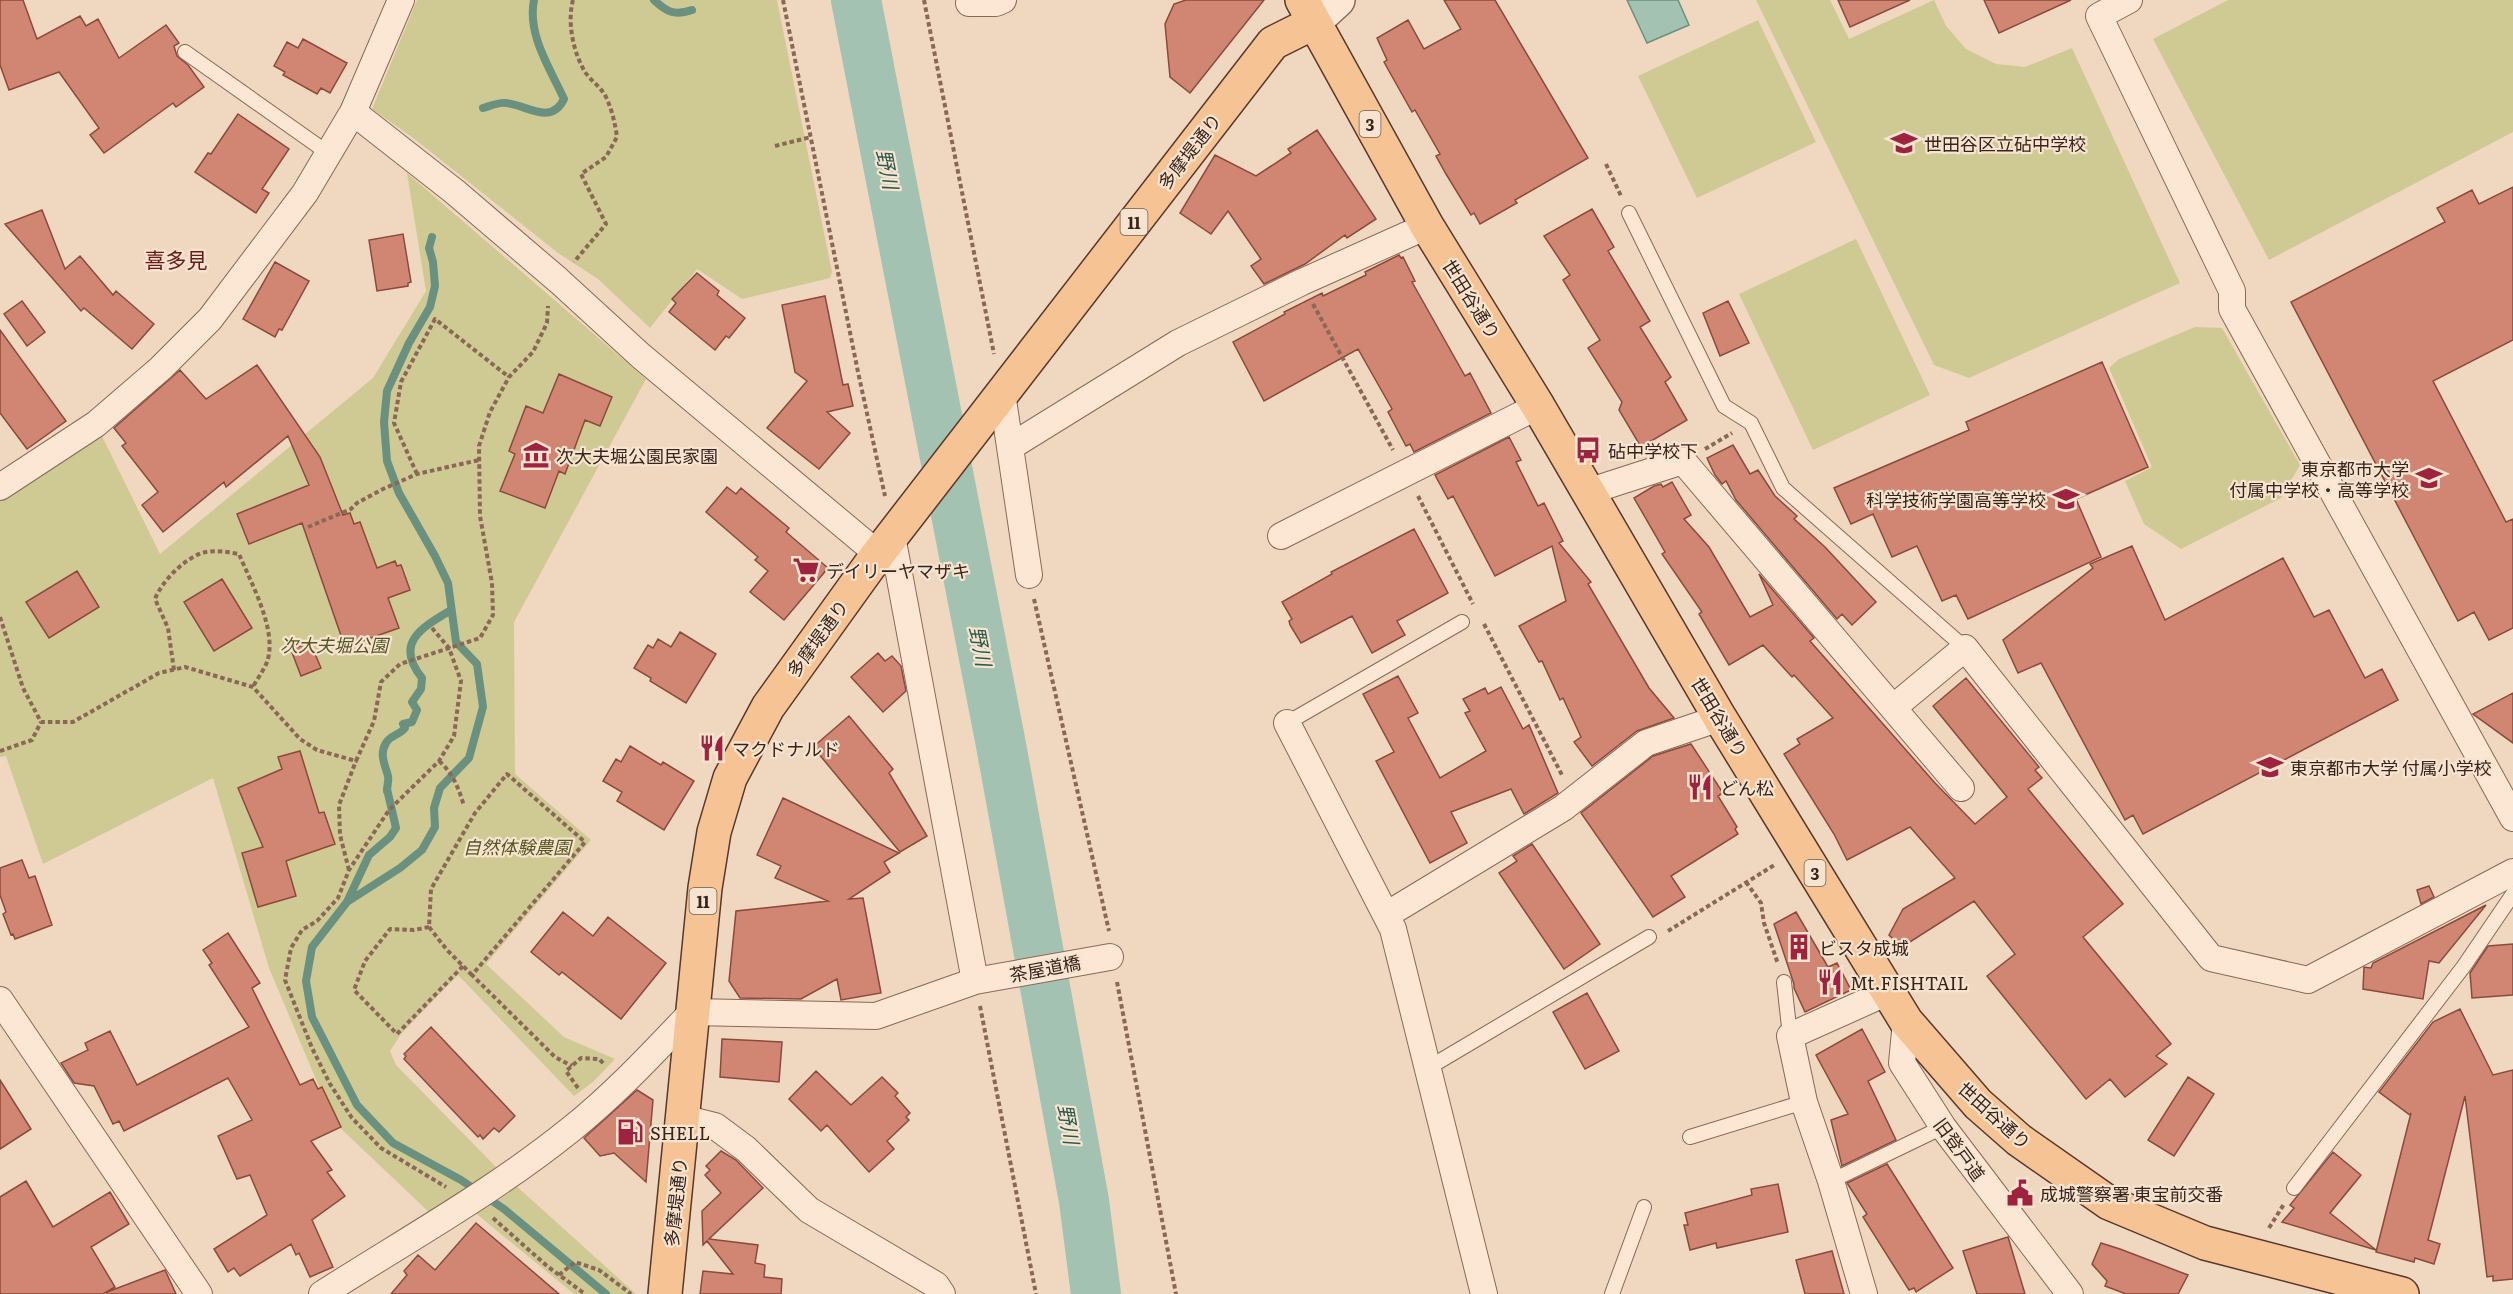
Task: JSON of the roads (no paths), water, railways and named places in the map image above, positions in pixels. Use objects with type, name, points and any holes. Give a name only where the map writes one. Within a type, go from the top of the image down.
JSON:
[{"type":"main road","name":"世田谷通り","points":[[1307,12],[1427,226],[1538,406],[1719,717],[1905,1022],[1978,1104],[2019,1140],[2109,1203],[2205,1243],[2402,1294]]},
{"type":"main road","name":"多摩堤通り","points":[[665,1294],[708,866],[714,832],[730,778],[768,707],[892,536],[1273,43],[1307,12]]},
{"type":"street","points":[[0,487],[96,424],[161,368],[210,319],[305,193],[353,112],[401,0]]},
{"type":"street","points":[[969,3],[996,3],[1003,0]]},
{"type":"street","points":[[1307,12],[1338,0]]},
{"type":"street","points":[[2129,0],[2099,16],[2232,291],[2232,309],[2513,818]]},
{"type":"street","points":[[353,112],[454,192],[558,280],[641,356],[892,536],[982,980]]},
{"type":"street","points":[[1010,447],[1178,343],[1302,282],[1427,226]]},
{"type":"street","points":[[998,398],[1010,447],[1029,574]]},
{"type":"street","points":[[1281,536],[1538,406]]},
{"type":"street","points":[[1587,492],[1683,461],[1961,788]]},
{"type":"street","points":[[1894,707],[1965,648],[2211,958],[2308,980],[2513,872]]},
{"type":"street","points":[[1388,914],[1574,799],[1646,743],[1719,717]]},
{"type":"street","points":[[1287,723],[1388,914],[1484,1294]]},
{"type":"street","name":"茶屋道橋","points":[[692,1012],[876,1016],[982,980],[1105,958]]},
{"type":"street","points":[[1864,1294],[1831,1181],[1804,1102],[1790,1036],[1888,992]]},
{"type":"street","points":[[0,1000],[199,1294]]},
{"type":"street","points":[[322,1294],[482,1192],[569,1131],[594,1110],[692,1012]]},
{"type":"street","name":"旧登戸道","points":[[1905,1022],[1902,1063],[1943,1127],[2070,1294]]},
{"type":"street","points":[[683,1118],[715,1126],[746,1149],[809,1210],[936,1285],[942,1294]]},
{"type":"lane","points":[[185,52],[328,153]]},
{"type":"lane","points":[[1629,213],[1724,406],[1751,423],[1783,488],[1965,648]]},
{"type":"lane","points":[[1287,723],[1462,622]]},
{"type":"lane","points":[[2294,1188],[2464,966],[2513,894]]},
{"type":"lane","points":[[1428,1068],[1649,937]]},
{"type":"lane","points":[[1784,982],[1790,1036]]},
{"type":"lane","points":[[1690,1137],[1804,1102]]},
{"type":"lane","points":[[1831,1181],[1943,1127]]},
{"type":"lane","points":[[1612,1294],[1644,1207]]},
{"type":"waterway","points":[[483,108],[506,103],[545,113],[559,107],[564,99],[537,39],[534,26],[534,0]]},
{"type":"waterway","points":[[654,0],[671,12],[680,13],[692,10]]},
{"type":"waterway","name":"野川","points":[[856,0],[1001,745],[1084,1201],[1096,1294]]},
{"type":"waterway","points":[[347,902],[400,868],[422,850],[435,827],[434,808],[440,788],[469,758],[483,707],[477,664],[456,642],[448,583],[399,493],[387,461],[384,422],[387,391],[409,343],[430,307],[435,286],[429,248],[432,237]]},
{"type":"waterway","points":[[387,791],[388,778],[383,760],[384,747],[390,738],[405,728],[403,724],[412,722],[417,710],[412,702],[421,689],[422,678],[410,655],[411,646],[421,630],[451,610]]},
{"type":"waterway","points":[[387,789],[396,828],[390,837],[369,855],[347,902],[312,947],[306,981],[312,1017],[357,1105],[393,1143],[461,1180],[504,1209],[606,1294]]},
{"type":"place","name":"世田谷区立砧中学校","points":[[1904,143]]},
{"type":"place","name":"砧中学校下","points":[[1588,450]]},
{"type":"place","name":"次大夫堀公園民家園","points":[[536,455]]},
{"type":"place","name":"東京都市大学 付属中学校・高等学校","points":[[2429,478]]},
{"type":"place","name":"科学技術学園高等学校","points":[[2066,499]]},
{"type":"place","name":"デイリーヤマザキ","points":[[806,570]]},
{"type":"place","name":"マクドナルド","points":[[712,748]]},
{"type":"place","name":"東京都市大学 付属小学校","points":[[2270,767]]},
{"type":"place","name":"どん松","points":[[1700,787]]},
{"type":"place","name":"ビスタ成城","points":[[1799,947]]},
{"type":"place","name":"Mt.FISHTAIL","points":[[1830,982]]},
{"type":"place","name":"SHELL","points":[[630,1132]]},
{"type":"place","name":"成城警察署 東宝前交番","points":[[2020,1193]]},
{"type":"district","name":"喜多見","points":[[176,258]]},
{"type":"park label","name":"次大夫堀公園","points":[[334,644]]},
{"type":"park label","name":"自然体験農園","points":[[517,846]]}]
